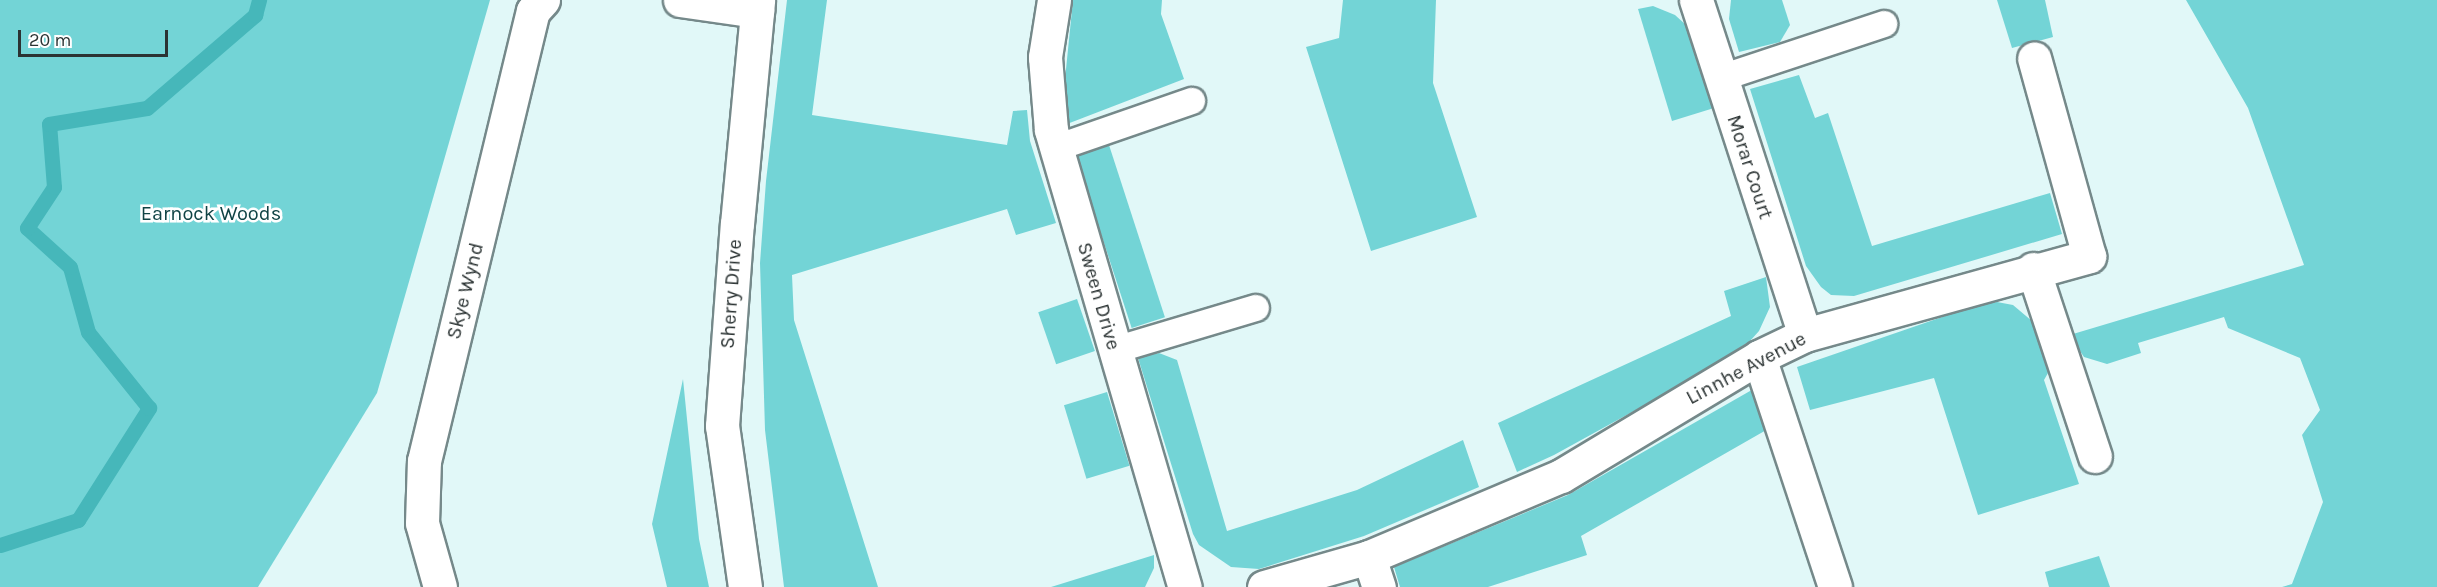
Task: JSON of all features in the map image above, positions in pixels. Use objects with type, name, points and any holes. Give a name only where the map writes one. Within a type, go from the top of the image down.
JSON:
[{"type":"street","name":"Skye Wynd","points":[[440,587],[422,523],[424,461],[533,11],[543,0]]},
{"type":"street","points":[[680,0],[758,5]]},
{"type":"street","name":"Sween Drive","points":[[1054,0],[1045,57],[1051,130],[1185,587]]},
{"type":"street","name":"Morar Court","points":[[1696,0],[1805,334]]},
{"type":"street","name":"Sherry Drive","points":[[745,587],[722,426],[737,224],[758,5]]},
{"type":"street","name":"Linnhe Avenue","points":[[1264,587],[1374,572],[1561,476],[1759,357],[1805,334],[2033,269],[2089,256],[2034,58]]},
{"type":"street","points":[[2033,269],[2095,456]]},
{"type":"street","points":[[1759,357],[1835,587]]},
{"type":"lane","points":[[1721,78],[1884,24]]},
{"type":"lane","points":[[1056,148],[1192,101]]},
{"type":"lane","points":[[1115,350],[1256,308]]},
{"type":"green space","name":"Earnock Woods","points":[[0,0],[490,0],[377,393],[258,587],[0,587]]},
{"type":"green space","points":[[787,0],[827,0],[812,115],[1007,145],[1013,111],[1027,110],[1030,141],[1056,223],[1016,235],[1007,209],[792,275],[794,320],[878,587],[784,587],[765,430],[760,263],[766,181]]},
{"type":"green space","points":[[1073,0],[1162,0],[1161,14],[1184,79],[1067,124],[1064,89]]},
{"type":"green space","points":[[1343,0],[1436,0],[1433,83],[1477,217],[1371,251],[1306,47],[1339,38]]},
{"type":"green space","points":[[1731,0],[1782,0],[1790,25],[1780,42],[1739,52],[1729,19]]},
{"type":"green space","points":[[1997,0],[2045,0],[2053,37],[2012,48]]},
{"type":"green space","points":[[2186,0],[2437,0],[2437,587],[2282,587],[2292,584],[2323,502],[2302,435],[2320,410],[2300,358],[2228,328],[2224,317],[2138,343],[2141,353],[2107,364],[2084,357],[2078,348],[2073,334],[2304,265],[2248,108]]},
{"type":"green space","points":[[1653,6],[1675,15],[1686,25],[1714,108],[1672,121],[1638,9]]},
{"type":"green space","points":[[1799,75],[1815,118],[1828,113],[1872,246],[2050,193],[2062,234],[1854,296],[1831,295],[1821,287],[1806,266],[1750,89]]},
{"type":"green space","points":[[1109,145],[1165,317],[1132,328],[1076,156]]},
{"type":"green space","points":[[1766,277],[1770,307],[1759,331],[1750,341],[1692,379],[1554,455],[1517,472],[1498,423],[1731,316],[1724,291]]},
{"type":"green space","points":[[1077,299],[1095,351],[1056,364],[1038,312]]},
{"type":"green space","points":[[1997,302],[2013,305],[2038,326],[2052,366],[2044,380],[2079,484],[1978,515],[1934,378],[1810,410],[1797,367],[1977,305]]},
{"type":"green space","points":[[1159,353],[1177,360],[1227,531],[1357,490],[1463,440],[1479,487],[1364,536],[1259,569],[1231,567],[1199,545],[1193,534],[1138,358]]},
{"type":"green space","points":[[683,379],[699,539],[709,587],[667,587],[652,524]]},
{"type":"green space","points":[[1757,387],[1768,429],[1581,536],[1587,555],[1488,587],[1400,587],[1394,567],[1568,495]]},
{"type":"green space","points":[[1107,392],[1130,466],[1086,479],[1064,405]]},
{"type":"green space","points":[[1154,555],[1154,568],[1145,587],[1051,587]]},
{"type":"green space","points":[[2099,556],[2110,587],[2049,587],[2045,572]]},
{"type":"waterway","points":[[0,545],[78,520],[149,408],[88,332],[70,267],[27,228],[54,187],[49,124],[147,108],[255,15],[259,0]]}]
